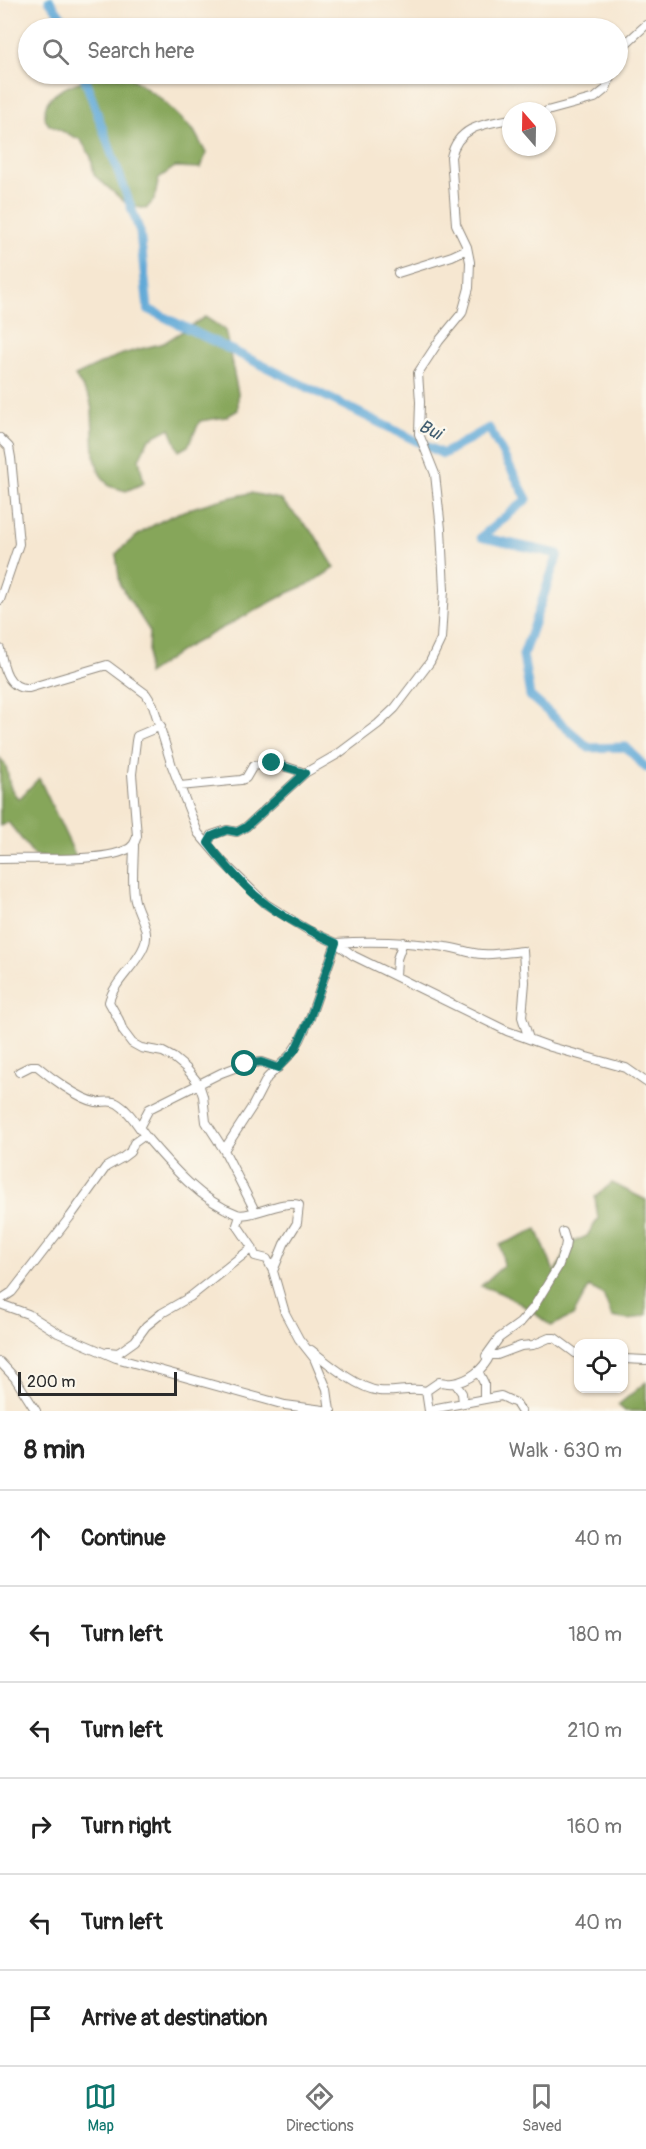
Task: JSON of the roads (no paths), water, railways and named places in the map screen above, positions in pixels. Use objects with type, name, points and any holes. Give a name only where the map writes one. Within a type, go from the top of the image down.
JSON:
[{"type":"street","points":[[628,42],[646,25]]},
{"type":"street","points":[[556,109],[595,98],[606,89],[608,84]]},
{"type":"street","points":[[208,843],[212,836],[227,830],[237,832],[251,823],[274,799],[305,773],[338,754],[378,724],[395,708],[430,662],[441,639],[444,590],[439,511],[435,474],[419,434],[420,402],[417,378],[439,341],[462,313],[469,288],[470,262],[456,224],[451,157],[453,150],[464,133],[471,128],[502,121]]},
{"type":"street","points":[[398,273],[467,249]]},
{"type":"street","points":[[0,438],[9,447],[11,458],[19,544],[0,600]]},
{"type":"street","points":[[0,648],[8,677],[12,683],[24,689],[106,665],[148,696],[161,726],[172,766],[198,833],[223,862],[266,904],[308,930],[336,943],[354,956],[507,1031],[626,1068],[646,1082]]},
{"type":"street","points":[[161,726],[137,736],[132,774],[136,836],[134,894],[146,938],[144,947],[113,992],[109,1002],[123,1031],[132,1043],[141,1048],[163,1052],[174,1058],[199,1084],[206,1122],[224,1150],[255,1211]]},
{"type":"street","points":[[180,786],[241,780],[246,778],[252,766],[268,764],[285,766],[305,773]]},
{"type":"street","points":[[0,859],[95,856],[120,852],[134,844]]},
{"type":"street","points":[[336,943],[369,940],[403,942],[449,947],[481,954],[523,951],[525,982],[522,1017],[529,1039]]},
{"type":"street","points":[[396,975],[397,958],[403,942]]},
{"type":"street","points":[[224,1150],[252,1107],[267,1078],[295,1050],[336,943]]},
{"type":"street","points":[[140,1126],[149,1109],[221,1073],[245,1064],[261,1062],[278,1068]]},
{"type":"street","points":[[19,1072],[31,1066],[37,1066],[71,1090],[96,1102],[117,1103],[140,1126],[170,1165],[198,1191],[240,1216]]},
{"type":"street","points":[[145,1135],[134,1143],[130,1152],[106,1167],[12,1292],[0,1302],[28,1314],[58,1333],[117,1359],[284,1408],[331,1411],[327,1389],[314,1358],[299,1340],[285,1313],[273,1271],[267,1259],[255,1256],[237,1223],[240,1216],[293,1203],[298,1205],[297,1223],[284,1244],[273,1271]]},
{"type":"street","points":[[486,1363],[486,1355],[499,1338],[526,1317],[551,1281],[565,1248],[563,1232]]},
{"type":"street","points":[[100,1352],[118,1353],[135,1341],[146,1326],[162,1313],[190,1297],[222,1270],[252,1250]]},
{"type":"street","points":[[299,1340],[330,1365],[369,1388],[379,1391],[411,1389],[426,1391],[439,1382],[454,1383],[467,1379],[486,1363],[490,1355],[533,1345],[549,1338],[555,1338],[574,1351]]},
{"type":"street","points":[[628,1359],[646,1360]]},
{"type":"street","points":[[0,1362],[15,1378],[36,1411]]},
{"type":"street","points":[[478,1371],[484,1383],[484,1400]]},
{"type":"street","points":[[454,1383],[462,1393],[463,1403]]},
{"type":"street","points":[[426,1391],[431,1411],[463,1403],[506,1397],[516,1403],[521,1411]]},
{"type":"waterway","name":"Bui","points":[[49,0],[62,18]]},
{"type":"waterway","name":"Bui","points":[[87,84],[140,232],[148,309],[443,454],[489,428],[527,499],[481,537],[558,554],[523,655],[530,696],[589,748],[626,747],[646,768]]}]
